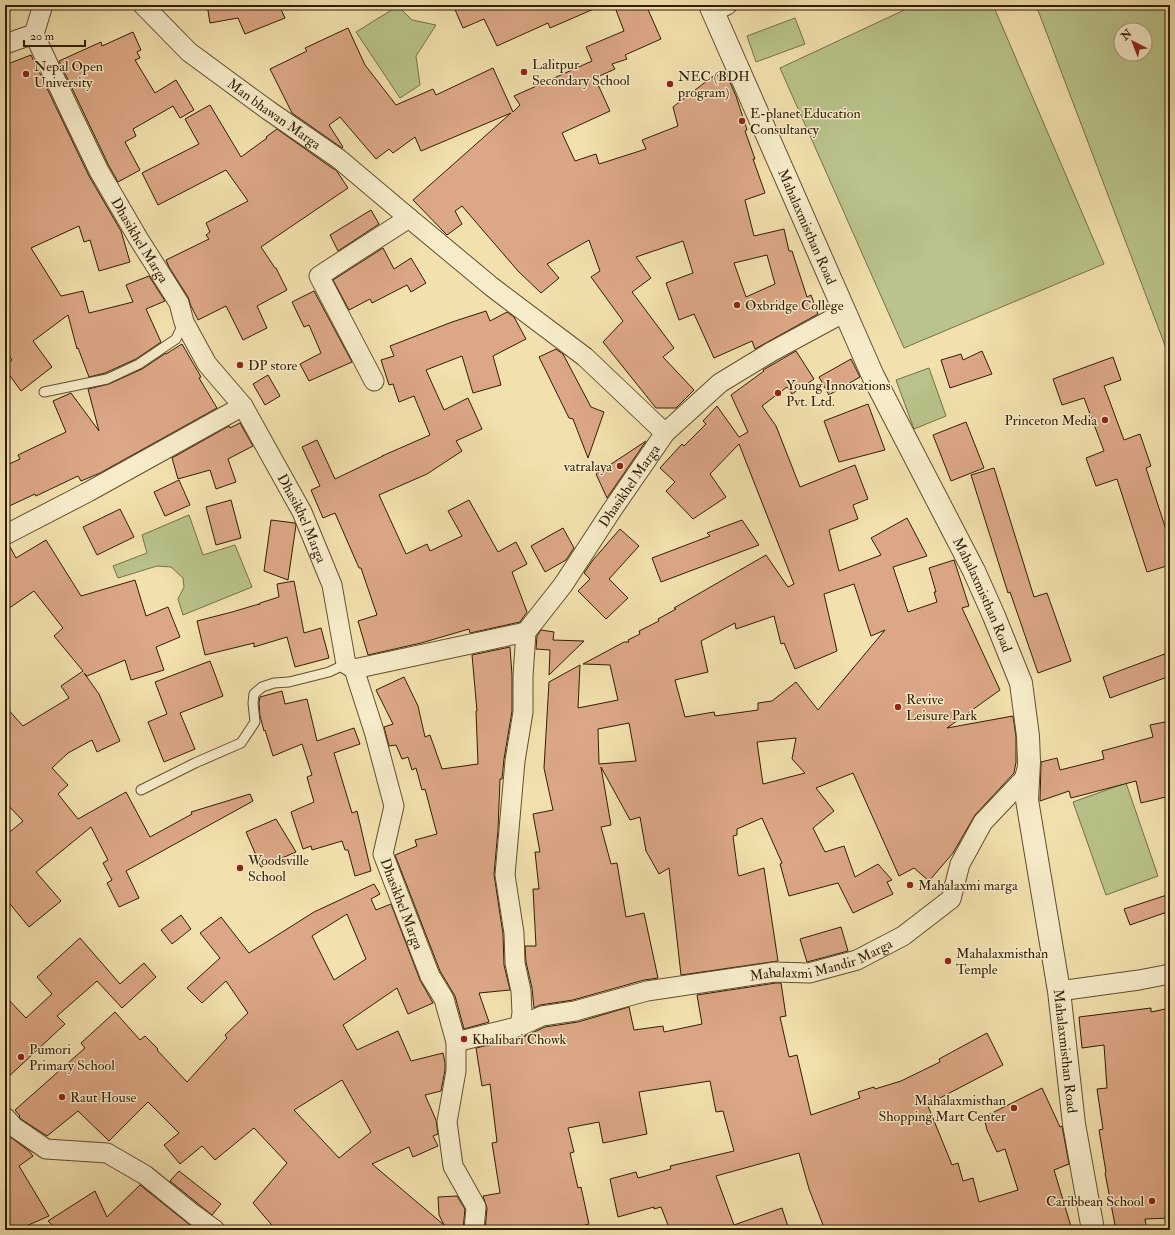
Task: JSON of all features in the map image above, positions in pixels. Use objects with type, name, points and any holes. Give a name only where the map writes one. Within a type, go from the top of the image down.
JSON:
[{"type":"street","points":[[5,44],[34,34],[42,5]]},
{"type":"street","name":"Man bhawan Marga","points":[[143,5],[189,52],[268,110],[339,158],[408,218],[492,287],[585,357],[665,433]]},
{"type":"street","name":"Mahalaxmisthan Road","points":[[717,7],[873,376],[974,571],[1021,683],[1028,736],[1029,762],[1027,800],[1059,991],[1074,1124],[1093,1230]]},
{"type":"street","name":"Dhasikhel Marga","points":[[34,34],[99,171],[138,238],[179,303],[184,322],[207,364],[243,406],[302,512],[332,585],[350,667],[374,731],[394,806],[383,854],[430,976],[444,999],[456,1042],[456,1071],[448,1122],[453,1166],[476,1207],[474,1230]]},
{"type":"street","points":[[374,381],[319,276],[408,218]]},
{"type":"street","name":"Dhasikhel Marga","points":[[526,632],[563,585],[665,433],[720,383],[771,352],[846,312]]},
{"type":"street","points":[[5,535],[88,492],[243,406]]},
{"type":"street","points":[[350,667],[526,632],[523,676],[523,712],[515,761],[505,876],[514,933],[515,963],[521,991],[522,1013],[520,1026],[456,1042]]},
{"type":"street","name":"Mahalaxmi Mandir Marga","points":[[520,1026],[542,1016],[575,1011],[647,991],[774,972],[809,973],[857,960],[903,936],[951,899],[960,864],[983,822],[1024,779],[1029,762]]},
{"type":"street","points":[[1059,991],[1139,980],[1170,974]]},
{"type":"street","points":[[5,1117],[14,1127],[46,1149],[107,1153],[145,1175],[215,1230]]},
{"type":"lane","points":[[44,392],[107,379],[139,364],[176,339],[184,322]]},
{"type":"lane","points":[[141,790],[195,763],[241,743],[255,722],[253,703],[254,694],[262,687],[274,683],[289,682],[350,667]]},
{"type":"green space","points":[[915,5],[993,5],[1104,264],[904,348],[780,68]]},
{"type":"green space","points":[[1036,5],[1170,5],[1170,359]]},
{"type":"green space","points":[[398,6],[412,20],[436,25],[416,56],[420,85],[400,98],[356,32]]},
{"type":"green space","points":[[795,18],[805,44],[756,62],[747,36]]},
{"type":"green space","points":[[929,368],[946,416],[914,429],[896,380]]},
{"type":"green space","points":[[189,515],[203,555],[235,545],[252,587],[183,615],[178,599],[184,587],[183,578],[171,567],[157,566],[118,578],[113,566],[147,553],[142,535]]},
{"type":"green space","points":[[1126,783],[1158,876],[1106,895],[1073,802]]},
{"type":"building","points":[[207,5],[279,5],[285,18],[245,34],[238,18],[210,23]]},
{"type":"building","points":[[453,5],[603,5],[550,28],[548,23],[497,46],[484,19],[463,28]]},
{"type":"building","points":[[614,5],[646,5],[661,39],[625,55],[627,59],[612,64],[615,69],[595,78],[610,111],[562,133],[575,161],[596,154],[599,164],[646,149],[642,140],[678,126],[673,107],[712,77],[726,73],[736,96],[747,130],[745,131],[755,159],[753,159],[765,193],[745,200],[754,236],[784,229],[789,251],[792,251],[807,297],[811,295],[818,314],[755,349],[752,341],[714,358],[694,314],[679,320],[666,283],[693,273],[683,241],[636,257],[651,278],[632,292],[674,348],[663,357],[694,390],[676,408],[656,408],[603,342],[623,321],[591,277],[600,271],[589,240],[547,264],[559,278],[541,293],[518,271],[462,206],[455,211],[462,224],[447,235],[413,200],[511,113],[421,151],[415,137],[393,153],[389,149],[376,159],[340,117],[329,125],[343,147],[342,148],[292,113],[270,69],[307,51],[305,48],[348,28],[365,65],[396,105],[433,89],[436,95],[493,68],[513,112],[520,105],[514,96],[592,61],[586,47],[624,31]],"holes":[[[767,255],[775,284],[746,297],[734,263]]]},
{"type":"building","points":[[133,32],[141,50],[137,52],[140,58],[135,60],[155,93],[176,80],[194,110],[180,118],[173,106],[133,129],[136,136],[125,142],[140,170],[118,182],[59,61],[101,42],[102,46]]},
{"type":"building","points":[[31,55],[89,176],[121,231],[130,262],[99,271],[90,240],[84,242],[79,226],[31,248],[61,296],[83,291],[89,313],[133,302],[126,285],[149,276],[165,301],[146,309],[161,342],[136,359],[105,373],[89,377],[78,348],[77,349],[68,315],[33,341],[52,367],[21,391],[5,369],[5,366],[12,360],[5,351],[5,65]]},
{"type":"building","points":[[210,105],[241,157],[277,129],[336,170],[348,188],[261,247],[276,268],[287,290],[257,306],[267,328],[243,340],[226,306],[198,320],[188,297],[166,260],[209,239],[206,235],[210,232],[206,223],[248,201],[226,170],[158,205],[142,173],[199,144],[185,119]]},
{"type":"building","points":[[371,210],[379,224],[338,251],[330,235]]},
{"type":"building","points":[[383,248],[394,269],[411,258],[426,283],[411,292],[407,285],[372,303],[370,299],[349,310],[333,280]]},
{"type":"building","points":[[314,291],[352,362],[309,381],[300,364],[321,353],[309,325],[304,327],[292,302]]},
{"type":"building","points":[[486,311],[490,321],[507,312],[514,317],[526,339],[493,356],[501,385],[473,393],[462,356],[426,370],[444,410],[468,398],[482,429],[456,441],[462,451],[427,474],[379,495],[406,554],[427,544],[430,551],[462,536],[448,511],[469,500],[498,552],[516,542],[527,564],[512,572],[527,612],[520,622],[470,633],[469,629],[421,643],[368,655],[358,621],[377,615],[361,568],[359,568],[335,513],[323,518],[311,490],[320,486],[302,447],[317,440],[335,479],[430,435],[414,396],[399,402],[393,384],[389,385],[381,360],[394,356],[390,346],[452,322]]},
{"type":"building","points":[[182,344],[201,377],[199,378],[217,408],[100,473],[81,481],[78,476],[36,496],[35,494],[5,508],[5,466],[20,459],[18,455],[66,432],[53,401],[71,393],[99,431],[88,389],[109,384],[142,369]]},
{"type":"building","points":[[556,349],[563,354],[591,407],[604,412],[588,458],[573,419],[569,418],[539,357]]},
{"type":"building","points":[[796,351],[814,379],[792,394],[787,387],[762,406],[776,426],[800,487],[855,465],[868,499],[853,505],[858,519],[829,530],[839,571],[881,555],[871,538],[907,518],[927,556],[893,567],[908,612],[937,602],[934,592],[936,592],[929,568],[954,560],[969,606],[962,608],[1000,690],[947,728],[1013,716],[1016,737],[1016,762],[1014,773],[975,815],[953,853],[929,881],[914,868],[899,876],[853,773],[816,788],[834,811],[813,828],[825,852],[844,846],[855,877],[878,864],[892,880],[887,882],[893,894],[853,913],[838,883],[789,896],[780,864],[782,863],[762,818],[737,829],[737,835],[733,836],[739,876],[764,868],[778,961],[681,975],[669,868],[659,874],[646,851],[640,817],[630,820],[601,767],[611,825],[601,827],[611,864],[617,863],[626,917],[644,913],[658,978],[644,980],[573,1000],[540,1005],[534,1008],[532,988],[526,962],[525,946],[536,946],[533,889],[539,889],[535,852],[540,852],[533,814],[553,810],[544,768],[549,682],[580,665],[578,708],[618,700],[610,665],[583,664],[624,642],[629,642],[628,640],[640,634],[639,631],[659,621],[658,619],[676,609],[674,608],[766,555],[788,587],[794,584],[739,444],[710,474],[726,497],[693,519],[666,491],[675,482],[660,468],[682,444],[684,446],[706,424],[703,421],[717,406],[739,437],[748,432],[731,395],[764,371],[763,370]],"holes":[[[854,584],[871,636],[885,630],[818,710],[796,682],[772,701],[758,703],[758,710],[715,716],[714,712],[685,717],[675,680],[708,672],[701,641],[735,623],[736,629],[774,616],[781,644],[784,643],[795,669],[837,651],[824,594]],[[629,723],[636,761],[599,764],[598,729]],[[796,738],[792,759],[805,773],[763,784],[757,742]]]},
{"type":"building","points":[[982,351],[992,374],[950,388],[941,360],[961,354],[963,360]]},
{"type":"building","name":"Princeton Media","points":[[1113,357],[1121,380],[1104,386],[1124,440],[1140,434],[1151,466],[1146,468],[1170,542],[1170,565],[1147,572],[1117,479],[1096,486],[1086,458],[1104,451],[1084,398],[1062,405],[1053,379]]},
{"type":"building","points":[[851,359],[860,377],[829,395],[819,377]]},
{"type":"building","points":[[268,375],[280,396],[265,405],[253,384]]},
{"type":"building","points":[[868,404],[885,450],[839,462],[824,421]]},
{"type":"building","points":[[966,422],[984,468],[951,481],[933,435]]},
{"type":"building","points":[[240,423],[253,446],[228,459],[236,482],[216,489],[210,470],[178,479],[172,458],[229,426],[230,428]]},
{"type":"building","points":[[646,441],[609,495],[607,498],[596,474]]},
{"type":"building","points":[[994,468],[1034,597],[1047,593],[1071,661],[1038,673],[1010,592],[1008,593],[971,475]]},
{"type":"building","points":[[179,480],[190,505],[165,516],[154,492]]},
{"type":"building","points":[[231,500],[241,538],[216,545],[206,507]]},
{"type":"building","points":[[120,509],[134,537],[97,555],[83,527]]},
{"type":"building","points":[[271,520],[295,523],[296,525],[288,580],[264,571]]},
{"type":"building","points":[[742,520],[759,545],[661,582],[652,558],[710,536],[707,533]]},
{"type":"building","points":[[563,528],[574,548],[566,560],[545,572],[531,546]]},
{"type":"building","points":[[620,529],[639,546],[609,579],[628,598],[606,619],[578,591],[590,579],[584,573],[593,560]]},
{"type":"building","points":[[46,540],[81,596],[135,580],[146,616],[168,607],[180,637],[156,647],[164,670],[131,680],[125,660],[87,676],[84,673],[99,694],[120,741],[97,752],[92,740],[68,753],[52,768],[68,785],[58,794],[78,819],[126,792],[150,837],[192,814],[191,812],[250,794],[253,801],[126,871],[139,898],[119,907],[107,883],[112,880],[103,863],[108,860],[91,827],[36,872],[61,901],[29,927],[5,898],[5,836],[23,821],[5,802],[5,706],[23,726],[69,698],[61,686],[83,671],[54,636],[63,628],[34,591],[5,611],[5,546],[9,545],[16,558]]},
{"type":"building","points":[[294,581],[304,633],[321,628],[329,658],[295,667],[287,637],[254,647],[254,643],[205,655],[197,621],[259,605],[260,603],[279,597],[277,584]]},
{"type":"building","points":[[541,630],[554,632],[553,640],[584,641],[549,675],[550,650],[536,649],[537,636]]},
{"type":"building","points":[[510,647],[512,711],[502,779],[500,779],[498,830],[494,874],[503,934],[504,965],[510,990],[479,993],[489,1022],[464,1029],[455,996],[440,971],[395,855],[417,846],[415,840],[437,834],[425,789],[422,790],[416,768],[412,770],[408,757],[402,759],[396,745],[389,746],[384,727],[393,724],[376,690],[404,677],[418,706],[425,737],[430,735],[442,769],[478,764],[477,711],[472,655]]},
{"type":"building","points":[[1170,652],[1170,676],[1110,698],[1103,677]]},
{"type":"building","points":[[210,661],[223,696],[180,713],[195,749],[164,762],[148,722],[167,714],[155,682]]},
{"type":"building","points":[[282,691],[285,704],[307,699],[317,741],[354,728],[360,744],[334,753],[352,813],[357,811],[371,871],[355,876],[348,850],[345,850],[342,841],[312,850],[311,846],[303,849],[291,812],[314,802],[307,777],[312,775],[302,744],[273,756],[260,716],[260,697]]},
{"type":"building","points":[[1170,721],[1170,796],[1141,803],[1136,781],[1071,798],[1069,791],[1040,801],[1041,762],[1057,758],[1060,770],[1104,759],[1102,751],[1153,737],[1150,725]]},
{"type":"building","points":[[276,819],[296,852],[261,867],[246,832]]},
{"type":"building","points":[[374,884],[380,894],[371,899],[376,910],[391,904],[420,980],[433,1003],[408,1014],[397,988],[343,1025],[357,1050],[398,1031],[411,1061],[443,1053],[445,1070],[441,1091],[425,1095],[436,1120],[438,1134],[433,1136],[438,1146],[413,1157],[409,1147],[372,1164],[444,1225],[439,1215],[438,1197],[457,1196],[465,1209],[463,1230],[276,1230],[253,1203],[287,1163],[254,1128],[215,1160],[202,1146],[180,1164],[164,1145],[179,1133],[148,1102],[109,1141],[78,1111],[47,1136],[19,1117],[20,1116],[15,1110],[85,1048],[81,1043],[115,1012],[140,1040],[145,1036],[187,1082],[227,1038],[225,1035],[248,1013],[226,981],[202,1003],[187,988],[220,958],[200,933],[221,917],[249,953],[314,912]],"holes":[[[347,914],[366,959],[334,980],[312,936]],[[342,1080],[371,1132],[339,1158],[294,1110]]]},
{"type":"building","points":[[1170,894],[1170,911],[1130,925],[1124,909]]},
{"type":"building","points":[[181,915],[191,929],[172,944],[161,930]]},
{"type":"building","points":[[841,927],[848,951],[807,962],[800,939]]},
{"type":"building","points":[[80,938],[120,984],[144,963],[156,977],[122,1008],[97,981],[57,1016],[65,1024],[5,1080],[5,996],[26,1018],[52,994],[37,977]]},
{"type":"building","points":[[781,983],[786,1016],[780,1017],[789,1057],[797,1055],[811,1115],[860,1098],[858,1092],[874,1087],[875,1089],[901,1081],[940,1062],[939,1059],[987,1033],[1003,1065],[938,1099],[939,1101],[928,1106],[952,1165],[958,1163],[963,1181],[973,1178],[979,1202],[1018,1190],[1005,1149],[997,1152],[987,1130],[984,1117],[1042,1088],[1060,1127],[1062,1126],[1069,1164],[1054,1170],[1072,1230],[825,1230],[809,1189],[799,1153],[716,1176],[734,1225],[782,1208],[789,1230],[670,1230],[661,1207],[654,1209],[654,1207],[618,1217],[610,1179],[636,1172],[638,1178],[671,1169],[670,1166],[734,1151],[723,1111],[716,1112],[710,1081],[639,1092],[647,1134],[603,1143],[599,1122],[568,1128],[574,1152],[570,1153],[578,1188],[581,1187],[589,1224],[567,1230],[485,1230],[487,1208],[483,1196],[500,1193],[492,1143],[497,1142],[490,1084],[482,1086],[476,1048],[523,1037],[545,1027],[578,1022],[629,1007],[634,1030],[663,1026],[664,1032],[702,1024],[697,995]]},
{"type":"building","points":[[1151,1008],[1151,1012],[1170,1008],[1170,1218],[1145,1219],[1147,1230],[1116,1230],[1105,1173],[1099,1130],[1103,1129],[1097,1089],[1107,1088],[1104,1045],[1082,1048],[1079,1017]]},
{"type":"building","points":[[5,1133],[29,1151],[33,1156],[19,1166],[49,1216],[17,1230],[5,1230]]},
{"type":"building","points":[[179,1171],[221,1204],[212,1215],[170,1181]]},
{"type":"building","points":[[140,1185],[195,1229],[57,1230],[48,1221],[95,1191],[107,1217]]},
{"type":"place","name":"Lalitpur Secondary School","points":[[524,72]]},
{"type":"place","name":"Nepal Open University","points":[[26,74]]},
{"type":"place","name":"NEC (BDH program)","points":[[670,84]]},
{"type":"place","name":"E-planet Education Consultancy","points":[[742,121]]},
{"type":"place","name":"Oxbridge College","points":[[737,305]]},
{"type":"place","name":"DP store","points":[[240,365]]},
{"type":"place","name":"Young Innovations Pvt. Ltd.","points":[[778,393]]},
{"type":"place","name":"Princeton Media","points":[[1105,420]]},
{"type":"place","name":"vatralaya","points":[[620,466]]},
{"type":"place","name":"Revive Leisure Park","points":[[898,707]]},
{"type":"place","name":"Woodsville School","points":[[240,868]]},
{"type":"place","name":"Mahalaxmi marga","points":[[910,885]]},
{"type":"place","name":"Mahalaxmisthan Temple","points":[[948,961]]},
{"type":"place","name":"Khalibari Chowk","points":[[464,1039]]},
{"type":"place","name":"Pumori Primary School","points":[[21,1057]]},
{"type":"place","name":"Raut House","points":[[62,1097]]},
{"type":"place","name":"Mahalaxmisthan Shopping Mart Center","points":[[1014,1108]]},
{"type":"place","name":"Caribbean School","points":[[1152,1201]]}]
